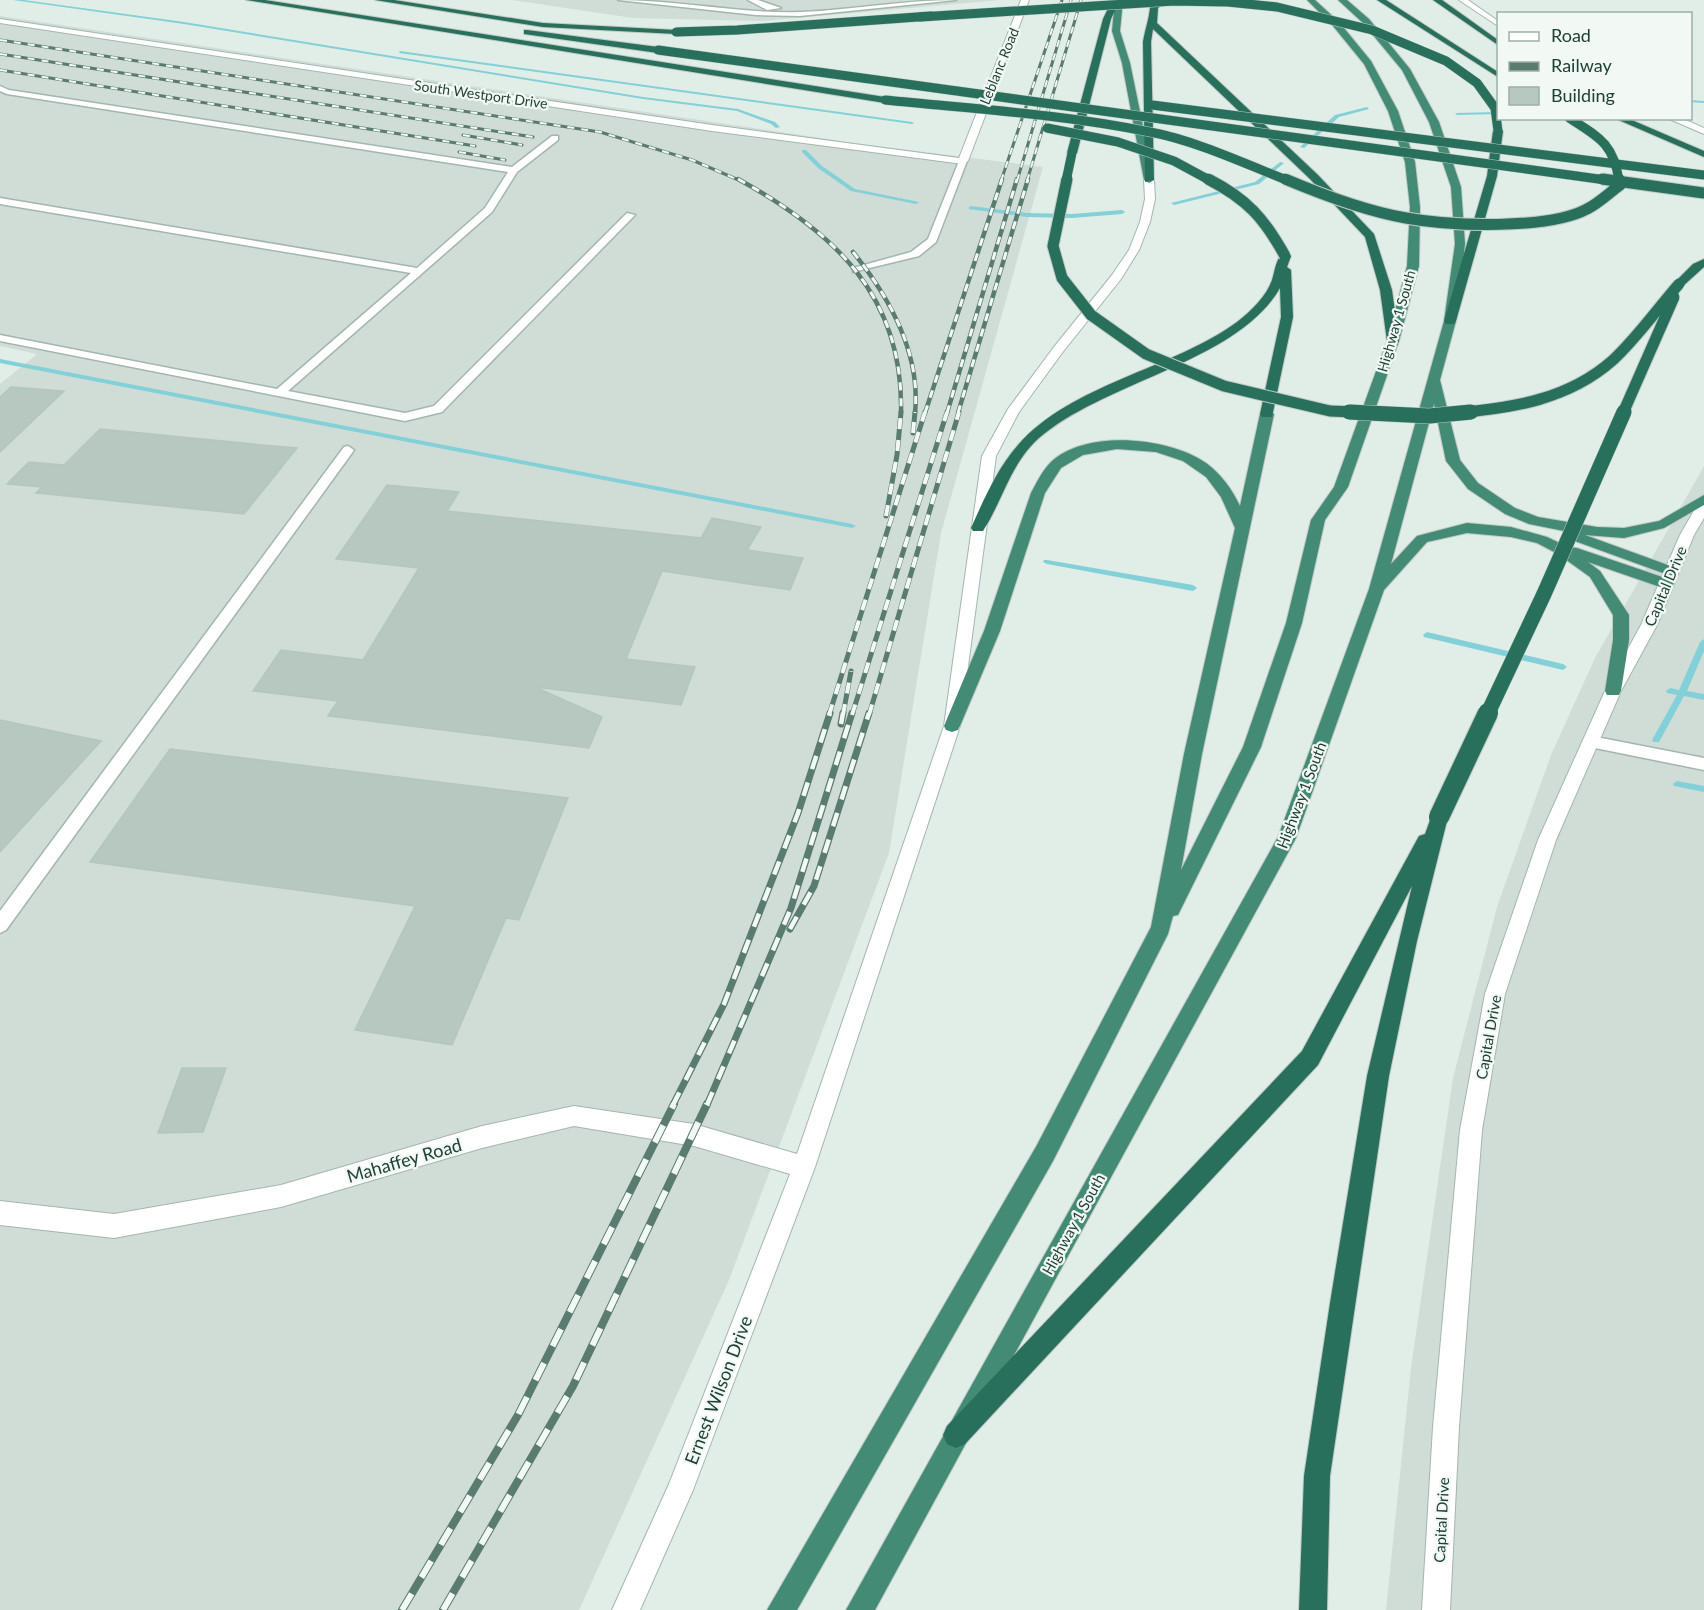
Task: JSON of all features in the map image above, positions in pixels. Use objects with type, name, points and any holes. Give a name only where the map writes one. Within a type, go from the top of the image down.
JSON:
[{"type":"highway","points":[[250,0],[885,100],[1118,142],[1174,161],[1231,191],[1267,224],[1285,256],[1287,317],[1193,754],[1161,928]]},
{"type":"highway","points":[[287,0],[461,23]]},
{"type":"highway","points":[[379,0],[666,43],[937,78]]},
{"type":"highway","points":[[920,17],[1046,0]]},
{"type":"highway","points":[[1118,0],[1107,19],[1072,153],[1053,246],[1062,278],[1091,315],[1146,354],[1224,386],[1330,411],[1429,416],[1512,408],[1575,387],[1613,360],[1679,284],[1704,262]]},
{"type":"highway","points":[[1118,0],[1116,31],[1126,63],[1149,180]]},
{"type":"highway","points":[[1149,180],[1147,42],[1149,29],[1153,24],[1154,7],[1164,0]]},
{"type":"highway","name":"Highway 1 South","points":[[781,1610],[1045,1153],[1252,747],[1294,623],[1318,520],[1341,487],[1393,341],[1413,266],[1415,207],[1410,162],[1393,111],[1368,63],[1336,24],[1311,0]]},
{"type":"highway","name":"Highway 1 South","points":[[860,1610],[1287,838],[1377,590],[1450,321],[1460,244],[1456,187],[1434,122],[1406,69],[1366,21],[1342,0]]},
{"type":"highway","points":[[1381,0],[1497,74]]},
{"type":"highway","points":[[527,22],[676,32],[1174,1],[1228,2],[1278,7],[1372,30],[1446,61],[1478,83],[1495,108],[1498,131],[1492,176],[1450,321]]},
{"type":"highway","points":[[1435,2],[1497,42]]},
{"type":"highway","points":[[1153,24],[1314,177],[1370,236],[1386,290],[1393,341]]},
{"type":"highway","points":[[507,29],[1704,193]]},
{"type":"highway","points":[[984,84],[1008,87]]},
{"type":"highway","points":[[1079,96],[1102,99]]},
{"type":"highway","points":[[885,100],[1057,117],[1152,132],[1232,158],[1322,194],[1406,218],[1475,224],[1538,223],[1586,210],[1620,185],[1616,158],[1596,135],[1572,120]]},
{"type":"highway","points":[[1126,102],[1704,175]]},
{"type":"highway","points":[[1623,120],[1704,154]]},
{"type":"highway","points":[[978,528],[997,485],[1012,461],[1044,428],[1095,398],[1228,335],[1255,314],[1275,289],[1285,256]]},
{"type":"highway","points":[[956,1435],[1310,1058],[1439,817],[1544,594],[1652,351],[1679,284]]},
{"type":"highway","points":[[1435,378],[1453,461],[1473,486],[1510,511],[1669,578]]},
{"type":"highway","points":[[952,726],[997,618],[1040,486],[1056,465],[1081,451],[1102,446],[1141,446],[1173,452],[1199,464],[1221,482],[1229,494],[1241,526]]},
{"type":"highway","points":[[1534,521],[1597,532],[1624,532],[1664,524],[1704,499]]},
{"type":"highway","points":[[1377,590],[1422,539],[1467,528],[1511,532],[1669,578]]},
{"type":"highway","points":[[1542,540],[1563,551],[1594,574],[1621,615],[1621,640],[1613,691]]},
{"type":"highway","points":[[1313,1610],[1317,1476],[1378,1076],[1407,941],[1439,817]]},
{"type":"street","name":"Leblanc Road","points":[[963,161],[1025,0]]},
{"type":"street","points":[[1463,0],[1497,23]]},
{"type":"street","name":"South Westport Drive","points":[[0,21],[712,128],[963,161]]},
{"type":"street","points":[[1676,120],[1704,131]]},
{"type":"street","name":"Ernest Wilson Drive","points":[[626,1610],[680,1490],[804,1167],[952,726],[989,456],[1013,412],[1058,350],[1117,277],[1134,250],[1145,222],[1150,199],[1149,180]]},
{"type":"street","name":"Capital Drive","points":[[1436,1610],[1446,1427],[1471,1130],[1495,994],[1547,840],[1613,691],[1649,625],[1687,534],[1704,505]]},
{"type":"street","name":"Mahaffey Road","points":[[0,1213],[114,1226],[281,1196],[482,1137],[574,1116],[694,1135],[804,1167]]},
{"type":"lane","points":[[622,0],[756,13],[800,14],[952,0]]},
{"type":"lane","points":[[752,0],[770,8],[794,8],[813,4]]},
{"type":"lane","points":[[794,8],[800,14]]},
{"type":"lane","points":[[0,88],[7,92],[514,170]]},
{"type":"lane","points":[[279,393],[489,210],[514,170],[555,138]]},
{"type":"lane","points":[[857,270],[915,254],[932,240],[963,161]]},
{"type":"lane","points":[[0,201],[419,271]]},
{"type":"lane","points":[[0,338],[405,417],[438,409],[630,215]]},
{"type":"lane","points":[[0,925],[348,450]]},
{"type":"lane","points":[[1591,742],[1704,764]]},
{"type":"shaded area","points":[[512,0],[1000,0],[762,21],[633,18]]},
{"type":"shaded area","points":[[0,16],[861,144],[1043,167],[941,533],[889,853],[729,1280],[579,1610],[0,1610],[0,384],[37,354],[0,346]]},
{"type":"shaded area","points":[[1704,466],[1704,1610],[1386,1610],[1411,1368],[1453,1078],[1497,907],[1551,755],[1595,658]]},
{"type":"building","points":[[11,387],[64,391],[0,452],[0,397]]},
{"type":"building","points":[[100,429],[297,448],[244,514],[36,493],[42,487],[7,484],[29,462],[64,465]]},
{"type":"building","points":[[387,485],[459,492],[447,511],[701,538],[712,518],[761,527],[747,550],[803,558],[790,590],[662,571],[626,659],[695,667],[681,705],[535,687],[602,717],[589,748],[328,716],[338,701],[253,691],[281,650],[363,660],[419,568],[336,559]]},
{"type":"building","points":[[0,720],[101,741],[0,852]]},
{"type":"building","points":[[170,749],[568,798],[519,920],[506,918],[452,1045],[355,1030],[415,906],[90,862]]},
{"type":"building","points":[[182,1068],[226,1068],[203,1132],[158,1133]]},
{"type":"waterway","points":[[15,0],[184,23],[643,98],[738,110],[778,127]]},
{"type":"waterway","points":[[400,52],[912,123]]},
{"type":"waterway","points":[[1692,101],[1704,102]]},
{"type":"waterway","points":[[1302,147],[1337,116],[1367,108]]},
{"type":"waterway","points":[[1457,114],[1497,113]]},
{"type":"waterway","points":[[804,151],[820,167],[853,190],[916,202]]},
{"type":"waterway","points":[[1174,203],[1257,183],[1282,163]]},
{"type":"waterway","points":[[971,208],[1027,215],[1072,216],[1122,212]]},
{"type":"waterway","points":[[0,361],[852,526]]},
{"type":"waterway","points":[[1047,562],[1193,588]]},
{"type":"waterway","points":[[1427,635],[1563,667]]},
{"type":"waterway","points":[[1682,693],[1704,642]]},
{"type":"waterway","points":[[1670,691],[1682,693]]},
{"type":"waterway","points":[[1656,740],[1682,693]]},
{"type":"waterway","points":[[1682,693],[1704,697]]},
{"type":"waterway","points":[[1677,784],[1704,789]]},
{"type":"railway","points":[[1001,181],[1062,0]]},
{"type":"railway","points":[[1017,181],[1071,0]]},
{"type":"railway","points":[[1027,181],[1081,0]]},
{"type":"railway","points":[[0,40],[600,132],[692,160],[741,181]]},
{"type":"railway","points":[[0,54],[533,137]]},
{"type":"railway","points":[[0,70],[475,146]]},
{"type":"railway","points":[[463,135],[522,145]]},
{"type":"railway","points":[[459,152],[505,160]]},
{"type":"railway","points":[[738,179],[773,199],[804,221],[833,245],[857,272],[876,302],[890,335],[899,372],[901,412]]},
{"type":"railway","points":[[925,413],[1002,179]]},
{"type":"railway","points":[[947,413],[1017,179]]},
{"type":"railway","points":[[958,413],[1028,179]]},
{"type":"railway","points":[[853,252],[879,288],[900,327],[913,369],[916,391],[915,413]]},
{"type":"railway","points":[[886,516],[897,455],[901,412]]},
{"type":"railway","points":[[913,433],[915,412]]},
{"type":"railway","points":[[829,715],[925,412]]},
{"type":"railway","points":[[852,715],[947,412]]},
{"type":"railway","points":[[869,715],[959,412]]},
{"type":"railway","points":[[843,715],[851,671]]},
{"type":"railway","points":[[673,1105],[724,1004],[798,813],[830,713]]},
{"type":"railway","points":[[841,724],[843,713]]},
{"type":"railway","points":[[707,1105],[791,908],[852,713]]},
{"type":"railway","points":[[790,929],[814,886],[869,713]]},
{"type":"railway","points":[[402,1610],[518,1415],[674,1104]]},
{"type":"railway","points":[[443,1610],[573,1386],[707,1104]]}]
